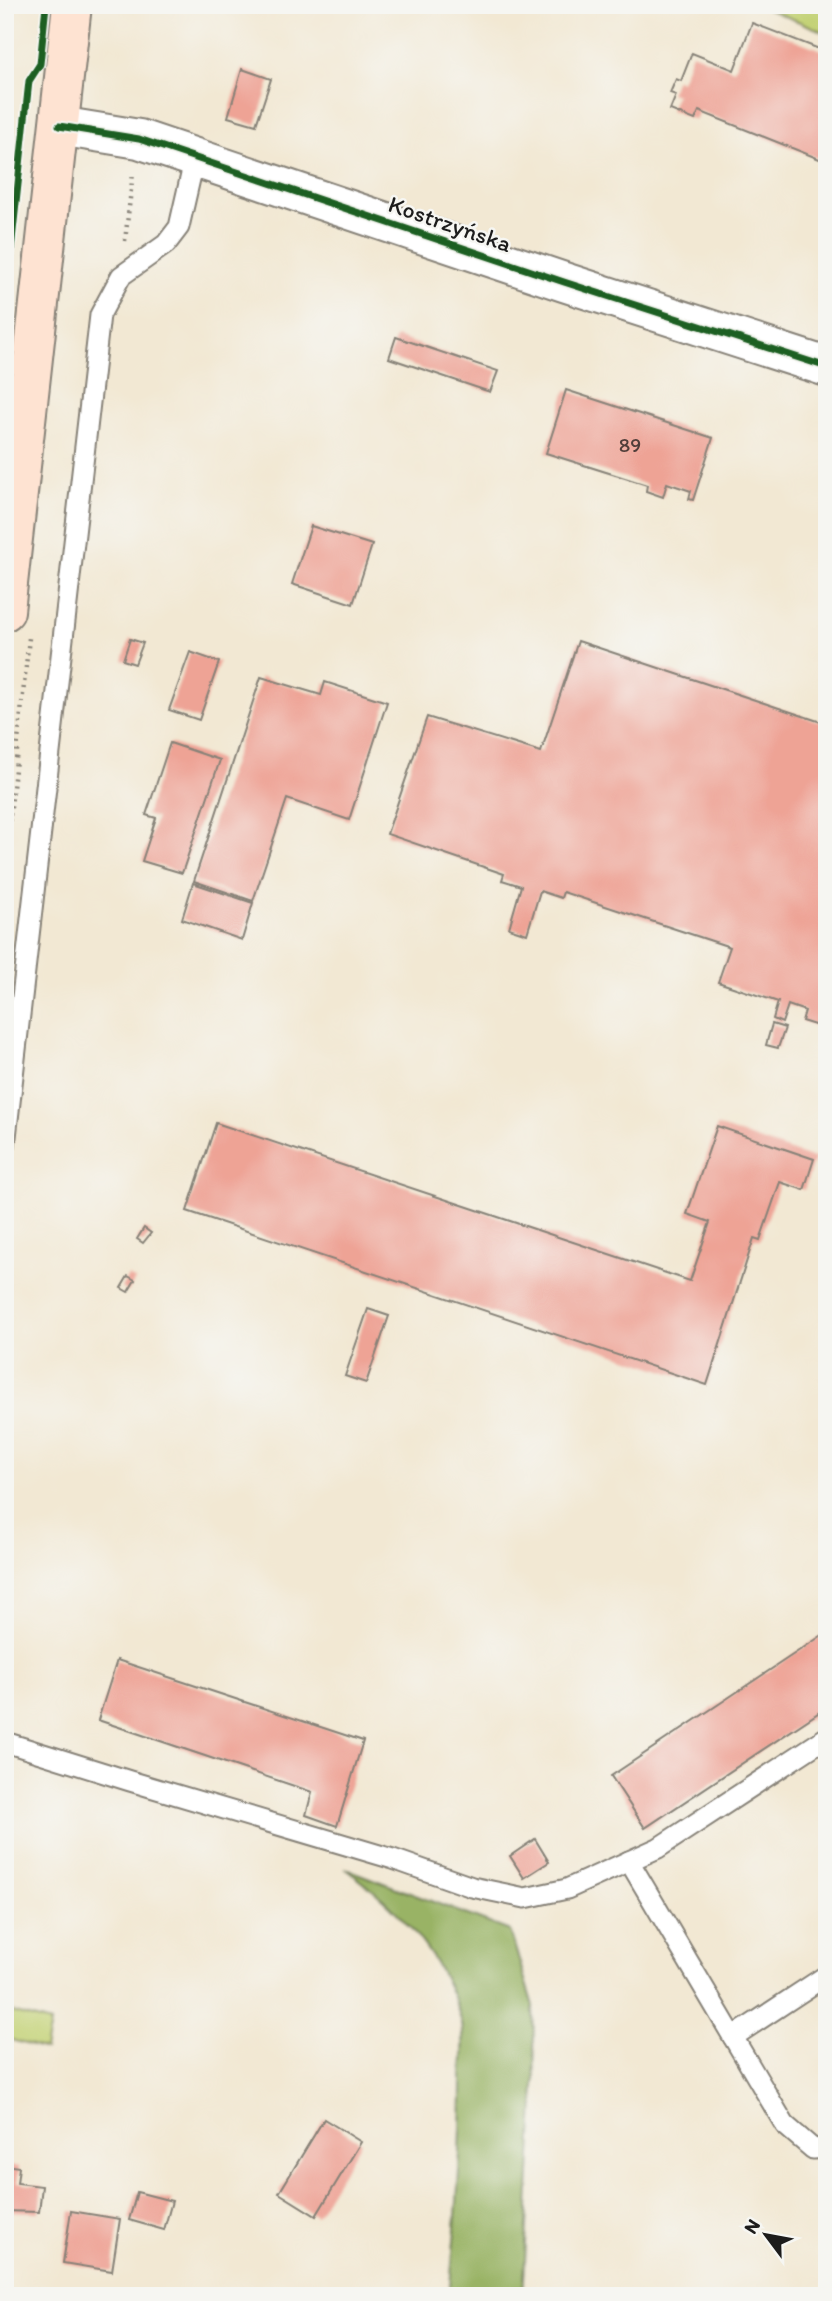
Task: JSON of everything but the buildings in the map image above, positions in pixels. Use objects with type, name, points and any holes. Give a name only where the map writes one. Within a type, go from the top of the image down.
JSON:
[{"type":"main road","points":[[5,611],[11,495],[72,5]]},
{"type":"street","name":"Kostrzyńska","points":[[59,126],[127,136],[827,367]]},
{"type":"lane","points":[[5,1146],[100,315],[121,276],[166,244],[179,226],[195,158]]},
{"type":"lane","points":[[5,1742],[393,1859],[472,1887],[525,1898],[567,1889],[658,1848],[827,1737]]},
{"type":"lane","points":[[629,1861],[785,2125],[813,2149],[827,2148]]},
{"type":"lane","points":[[733,2037],[827,1975]]},
{"type":"path","points":[[121,276],[135,161]]},
{"type":"green space","points":[[758,5],[827,5],[827,33]]},
{"type":"green space","points":[[344,1868],[510,1931],[533,2006],[535,2086],[523,2296],[449,2296],[461,2133],[464,2041],[461,2020],[442,1975],[416,1934],[382,1899]]},
{"type":"green space","points":[[5,2010],[50,2023],[45,2050],[5,2038]]},
{"type":"cycle path","points":[[5,306],[29,81],[40,64],[46,5]]},
{"type":"cycle path","points":[[59,126],[139,139],[827,367]]}]
